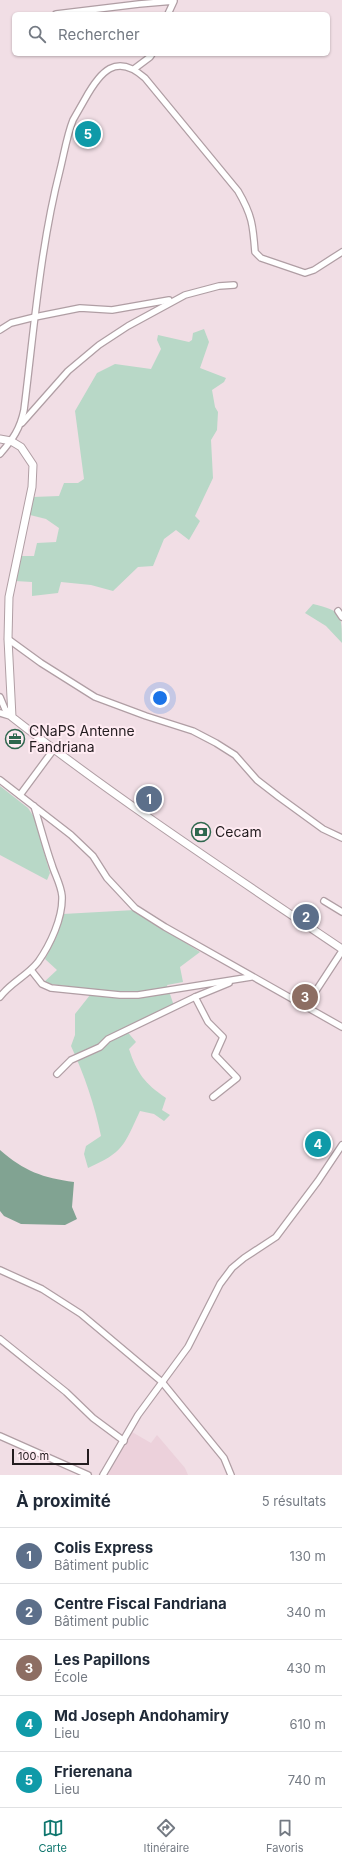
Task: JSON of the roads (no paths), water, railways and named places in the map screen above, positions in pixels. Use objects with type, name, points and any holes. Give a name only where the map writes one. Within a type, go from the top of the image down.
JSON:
[{"type":"main road","points":[[0,439],[11,441],[21,447],[33,465],[32,487],[8,597],[8,639],[12,717],[54,749],[229,873],[342,950]]},
{"type":"street","points":[[74,12],[174,1],[169,12]]},
{"type":"street","points":[[134,69],[151,56]]},
{"type":"street","points":[[21,425],[53,197],[73,121],[96,78],[112,67],[123,65],[134,69],[145,78],[238,191],[248,208],[253,223],[255,252],[261,258],[305,273],[314,270],[342,252]]},
{"type":"street","points":[[0,454],[11,441],[21,425],[68,371],[99,345],[128,326],[175,299],[219,286],[234,285]]},
{"type":"street","points":[[0,330],[11,323],[80,308],[112,310],[175,299]]},
{"type":"street","points":[[338,612],[342,617]]},
{"type":"street","points":[[8,639],[41,663],[95,697],[146,716],[193,731],[216,742],[235,755],[257,780],[279,797],[323,829],[342,838]]},
{"type":"street","points":[[0,697],[5,709],[12,717]]},
{"type":"street","points":[[0,713],[12,717]]},
{"type":"street","points":[[20,795],[54,749]]},
{"type":"street","points":[[0,780],[71,835],[93,856],[107,878],[135,908],[165,927],[342,1027]]},
{"type":"street","points":[[0,997],[8,987],[31,970],[39,960],[51,938],[62,903],[60,887],[33,805]]},
{"type":"street","points":[[324,901],[342,912]]},
{"type":"street","points":[[306,1006],[342,950]]},
{"type":"street","points":[[31,970],[42,984],[51,988],[120,995],[138,994],[252,977]]},
{"type":"street","points":[[57,1074],[71,1060],[100,1047],[108,1039],[195,997],[233,981]]},
{"type":"street","points":[[195,997],[208,1022],[223,1037],[215,1055],[237,1078],[213,1097]]},
{"type":"street","points":[[103,1475],[138,1415],[188,1347],[220,1284],[232,1268],[276,1236],[318,1181],[342,1145]]},
{"type":"street","points":[[0,1270],[42,1289],[81,1314],[162,1382],[224,1458],[231,1475]]},
{"type":"street","points":[[0,1339],[66,1392],[93,1418],[124,1441]]},
{"type":"street","points":[[0,1436],[88,1475]]},
{"type":"place","name":"Frierenana","points":[[88,134]]},
{"type":"place","name":"CNaPS Antenne Fandriana","points":[[15,739]]},
{"type":"place","name":"Colis Express","points":[[149,799]]},
{"type":"place","name":"Cecam","points":[[201,832]]},
{"type":"place","name":"Centre Fiscal Fandriana","points":[[306,917]]},
{"type":"place","name":"Les Papillons","points":[[305,997]]},
{"type":"place","name":"Md Joseph Andohamiry","points":[[318,1144]]}]
